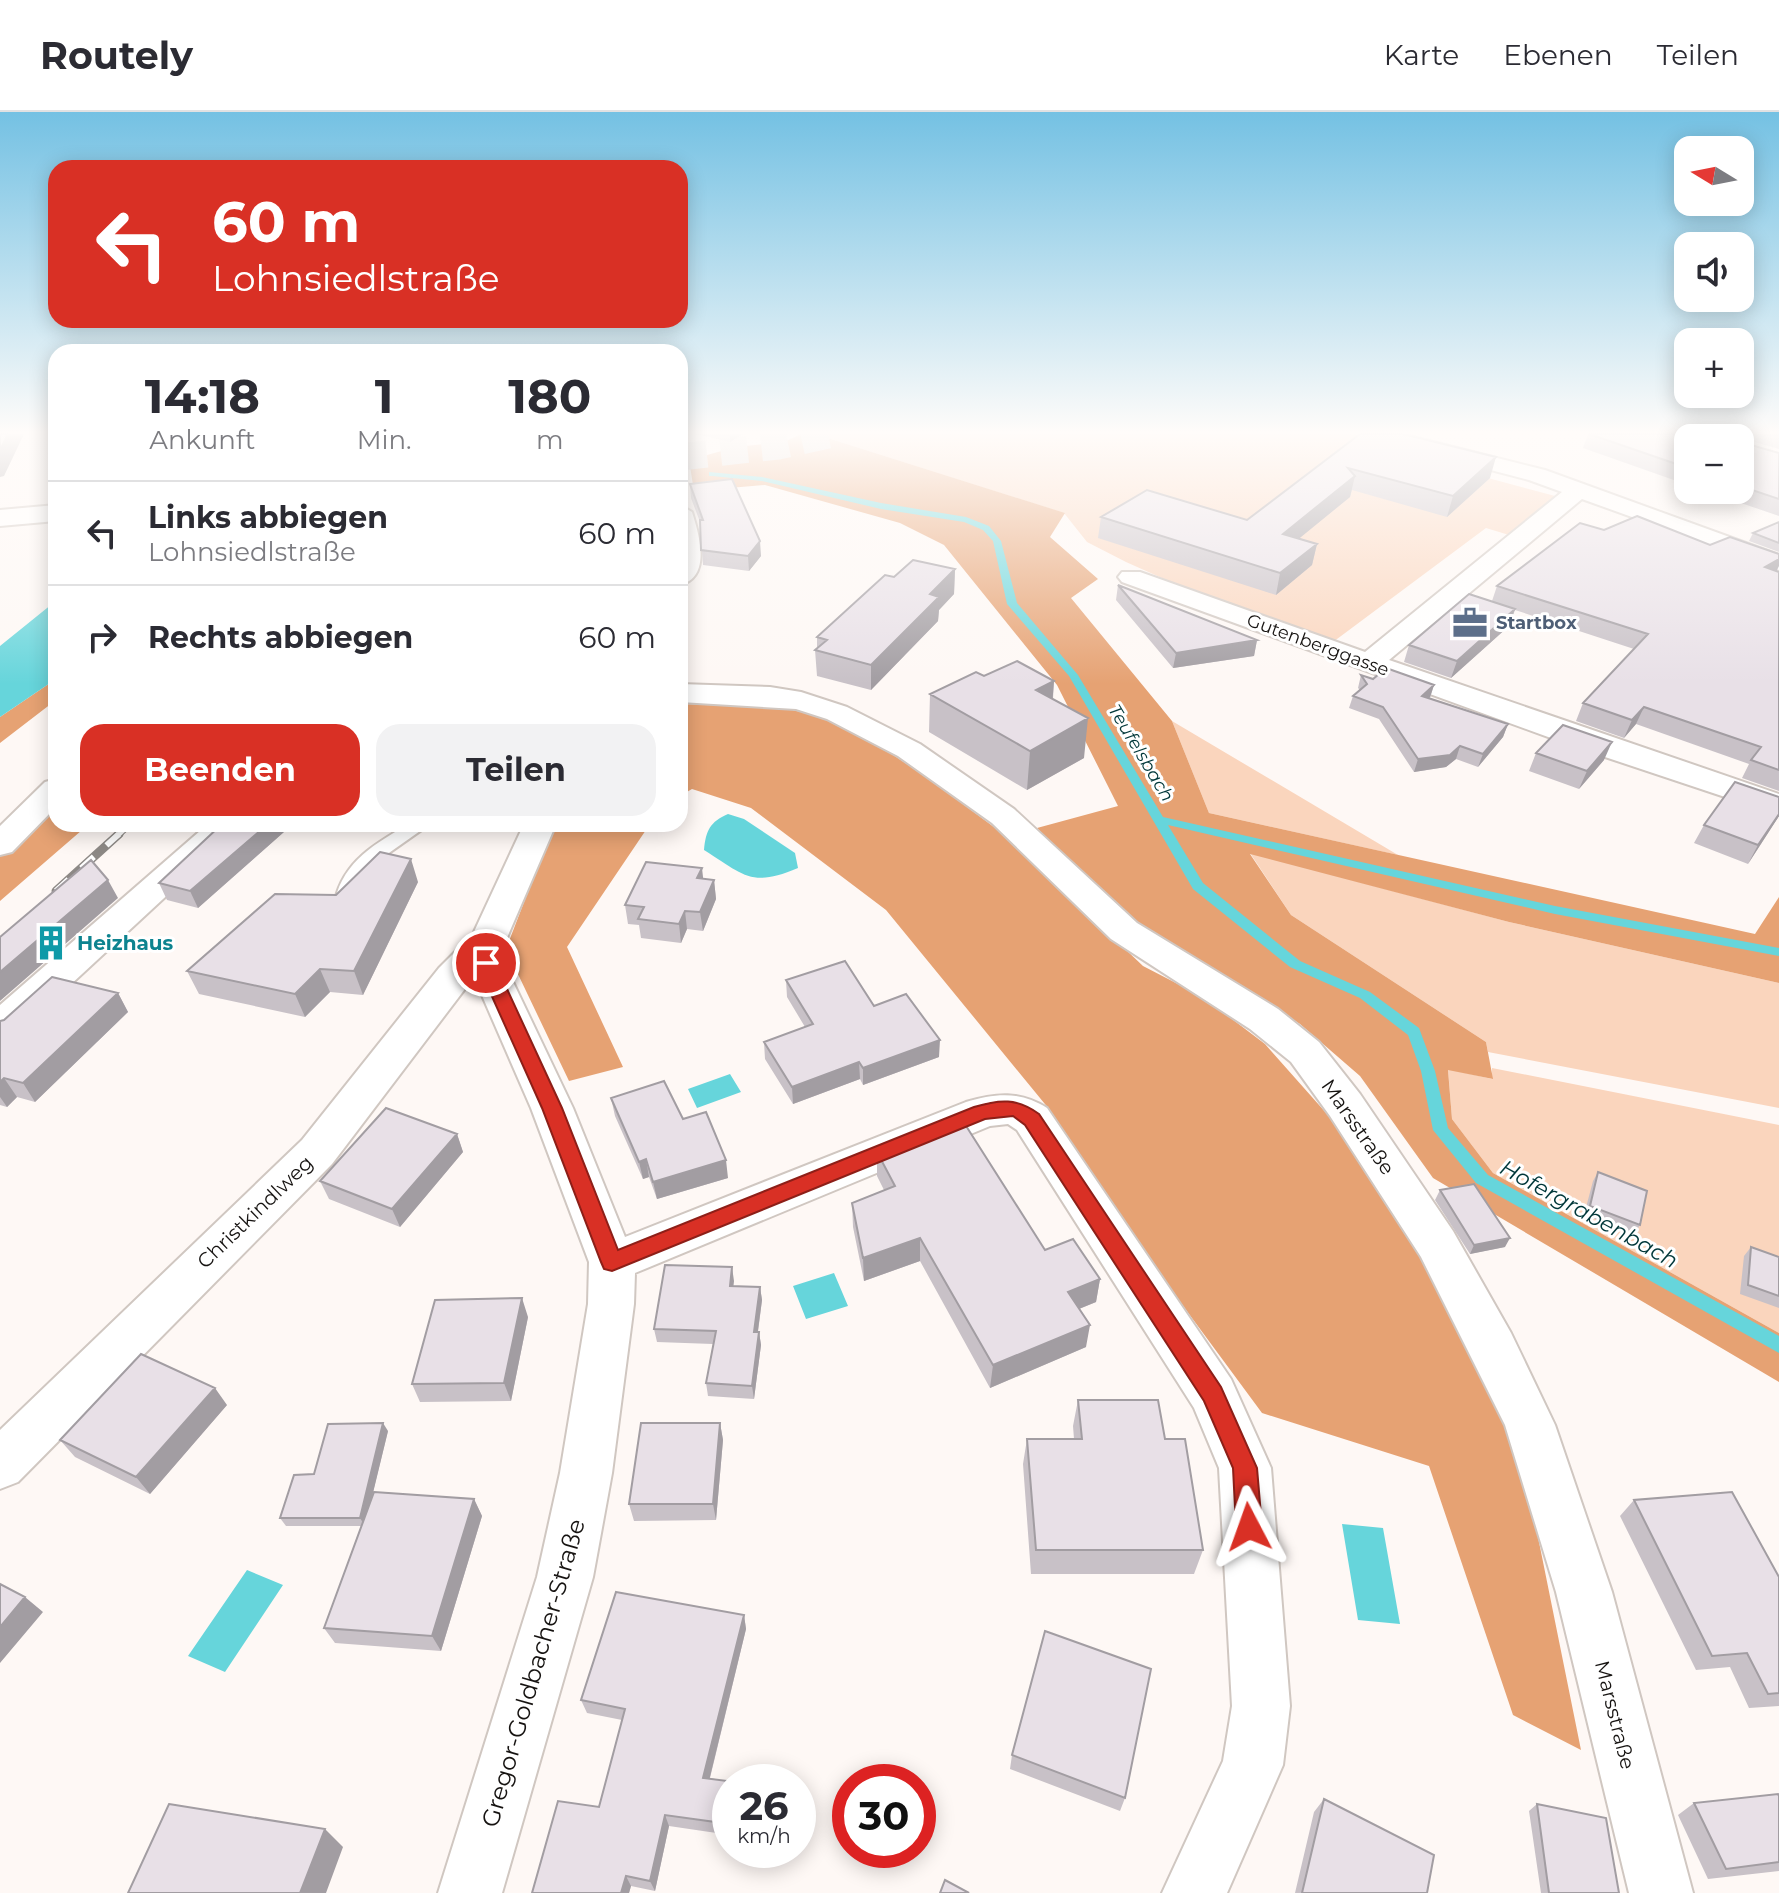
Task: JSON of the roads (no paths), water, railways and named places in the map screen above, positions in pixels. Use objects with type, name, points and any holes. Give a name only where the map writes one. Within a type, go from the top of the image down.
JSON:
[{"type":"street","points":[[1367,664],[1546,517]]},
{"type":"street","points":[[1656,517],[1779,563]]},
{"type":"street","points":[[688,536],[691,545],[688,560]]},
{"type":"street","name":"Gutenberggasse","points":[[1131,577],[1367,664],[1779,805]]},
{"type":"street","name":"Marsstraße","points":[[688,693],[770,696],[801,701],[837,713],[909,750],[1003,816],[1124,931],[1264,1019],[1305,1052],[1345,1105],[1437,1244],[1494,1348],[1530,1425],[1584,1592],[1661,1893]]},
{"type":"street","points":[[0,845],[48,797]]},
{"type":"street","points":[[0,1027],[219,832]]},
{"type":"street","points":[[536,832],[488,940],[486,963],[552,1108],[612,1262],[981,1113],[1006,1107],[1019,1110],[1032,1119],[1213,1395],[1245,1468],[1261,1706],[1253,1765],[1194,1893]]},
{"type":"street","name":"Christkindlweg","points":[[0,1465],[317,1152],[452,977],[488,940]]},
{"type":"street","name":"Gregor-Goldbacher-Straße","points":[[470,1893],[565,1577],[586,1473],[611,1304],[612,1262]]},
{"type":"lane","points":[[344,900],[345,888],[363,863],[409,832]]},
{"type":"water","points":[[48,607],[48,684],[0,717],[0,646]]},
{"type":"water","points":[[728,814],[744,819],[795,853],[798,868],[758,878],[739,872],[704,850],[710,828]]},
{"type":"water","points":[[730,1074],[741,1092],[697,1108],[688,1089]]},
{"type":"water","points":[[834,1273],[848,1306],[806,1319],[793,1286]]},
{"type":"water","points":[[1342,1524],[1383,1528],[1400,1624],[1358,1620]]},
{"type":"water","points":[[247,1570],[283,1585],[225,1672],[188,1656]]},
{"type":"waterway","name":"Hofergrabenbach","points":[[948,517],[986,528],[997,541],[1012,604],[1073,675],[1198,886],[1295,964],[1365,995],[1414,1032],[1428,1071],[1441,1130],[1482,1179],[1779,1345]]},
{"type":"waterway","name":"Teufelsbach","points":[[1161,820],[1555,910],[1779,952]]},
{"type":"railway","points":[[117,836],[121,832]]},
{"type":"railway","points":[[56,891],[119,834]]},
{"type":"place","name":"Startbox","points":[[1470,623]]},
{"type":"place","name":"Heizhaus","points":[[51,943]]}]
